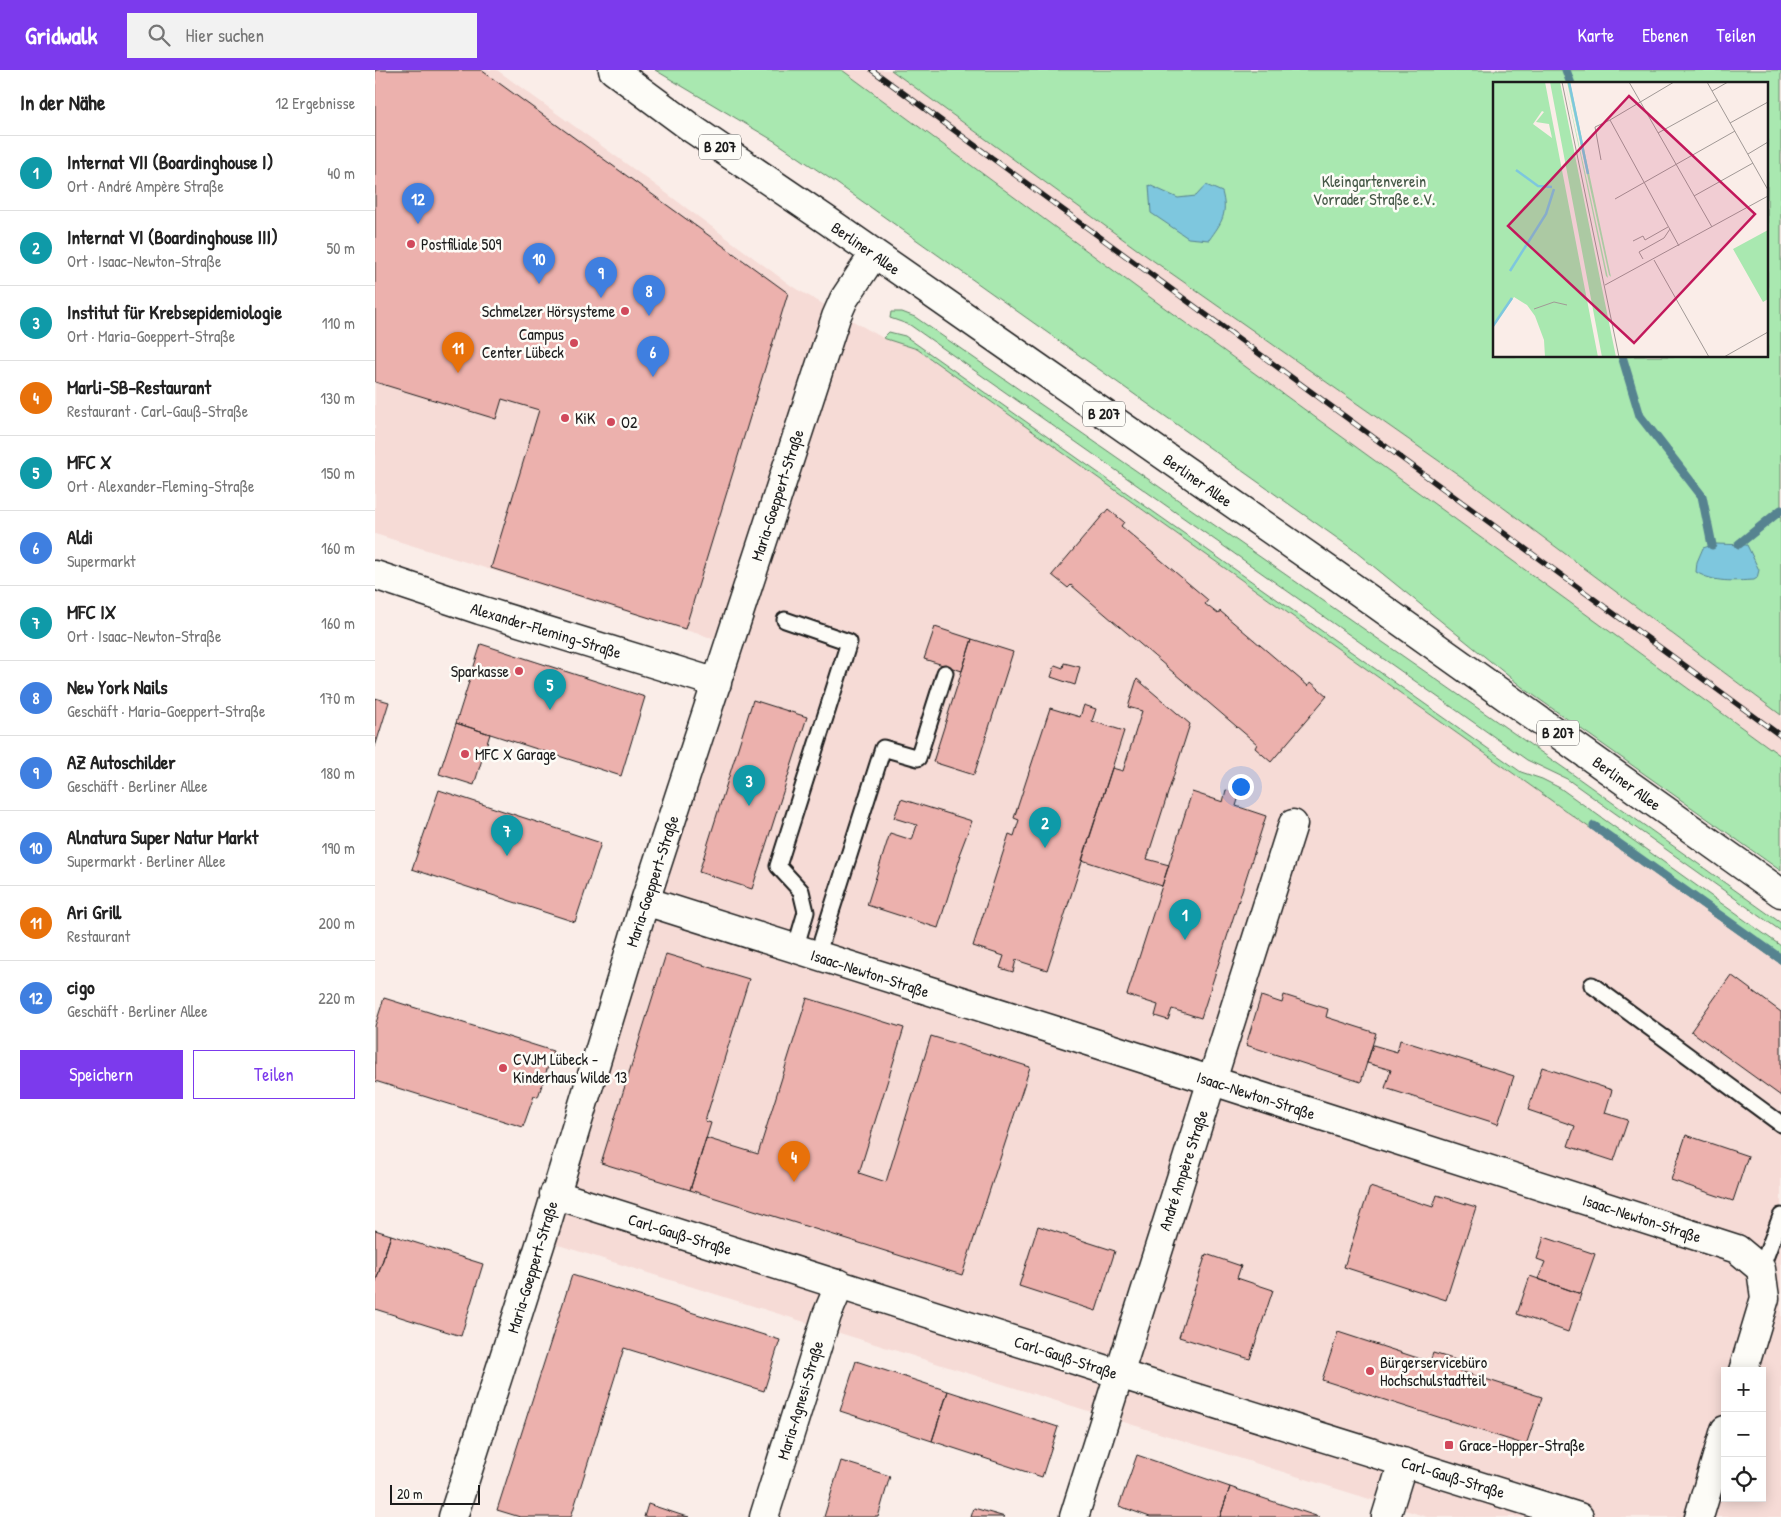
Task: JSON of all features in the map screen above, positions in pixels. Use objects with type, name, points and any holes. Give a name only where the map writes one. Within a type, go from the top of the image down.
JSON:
[{"type":"street","name":"Berliner Allee","points":[[613,70],[694,130],[1334,574],[1781,893]]},
{"type":"street","name":"Maria-Goeppert-Straße","points":[[453,1517],[546,1226],[554,1194],[645,901],[836,317],[844,299],[874,254]]},
{"type":"street","name":"Alexander-Fleming-Straße","points":[[375,575],[480,610],[717,683]]},
{"type":"street","name":"André Ampère Straße","points":[[1073,1517],[1293,824]]},
{"type":"street","name":"Isaac-Newton-Straße","points":[[645,901],[1737,1249],[1761,1269]]},
{"type":"street","name":"Carl-Gauß-Straße","points":[[554,1194],[1119,1374],[1579,1517]]},
{"type":"street","points":[[1744,1367],[1765,1298],[1761,1269]]},
{"type":"street","name":"Maria-Agnesi-Straße","points":[[763,1517],[827,1315],[840,1284]]},
{"type":"street","points":[[1699,1517],[1721,1443]]},
{"type":"street","points":[[1386,1517],[1403,1462]]},
{"type":"lane","points":[[785,620],[849,642],[778,866],[801,891],[806,912],[806,952]]},
{"type":"lane","points":[[806,952],[883,748],[918,758],[945,673]]},
{"type":"lane","points":[[1592,985],[1781,1124]]},
{"type":"lane","points":[[1761,1269],[1781,1216]]},
{"type":"shaded area","points":[[375,70],[497,70],[793,287],[883,338],[917,349],[1781,964],[1781,1517],[1427,1517],[549,1242],[744,648],[375,534]]},
{"type":"shaded area","points":[[842,70],[891,70],[1138,250],[1469,482],[1781,715],[1781,756],[1136,287]]},
{"type":"green space","points":[[655,70],[842,70],[1136,287],[1781,756],[1781,871],[1522,687],[1351,548],[835,182],[776,142]]},
{"type":"green space","name":"Kleingartenverein Vorrader Straße e.V.","points":[[891,70],[1781,70],[1781,715],[1469,482],[1138,250]]},
{"type":"green space","points":[[891,312],[902,312],[915,317],[1571,773],[1781,923],[1781,931],[1567,779],[1527,760],[910,325],[890,318]]},
{"type":"green space","points":[[889,332],[905,336],[1521,772],[1560,788],[1781,946],[1781,964],[917,349],[883,338]]},
{"type":"water","points":[[1149,185],[1178,198],[1196,196],[1206,185],[1222,192],[1224,200],[1223,218],[1209,240],[1188,238],[1151,213]]},
{"type":"water","points":[[1716,544],[1747,545],[1759,570],[1757,578],[1739,581],[1724,580],[1703,576],[1696,572],[1697,562],[1703,548]]},
{"type":"building","name":"Campus Center Lübeck","points":[[375,70],[481,70],[788,293],[685,629],[491,568],[539,410],[502,399],[496,419],[375,382]]},
{"type":"building","points":[[1108,509],[1124,522],[1121,526],[1208,600],[1205,604],[1218,614],[1220,611],[1308,686],[1311,682],[1327,696],[1271,762],[1255,748],[1257,744],[1071,585],[1068,588],[1052,575]]},
{"type":"building","points":[[935,627],[972,639],[962,671],[924,659]]},
{"type":"building","points":[[972,639],[1013,652],[974,775],[933,762]]},
{"type":"building","points":[[481,644],[645,697],[621,776],[456,723]]},
{"type":"building","points":[[1064,663],[1080,667],[1075,685],[1051,677],[1055,665],[1063,668]]},
{"type":"building","points":[[1137,679],[1190,724],[1147,859],[1169,865],[1162,886],[1082,860],[1112,768],[1123,771],[1142,711],[1128,707]]},
{"type":"building","points":[[375,698],[389,702],[375,747]]},
{"type":"building","points":[[753,700],[807,717],[752,889],[699,872]]},
{"type":"building","points":[[1084,705],[1096,709],[1092,721],[1124,731],[1047,970],[1016,960],[1013,972],[1000,968],[1004,956],[973,946],[1009,834],[1014,836],[1019,820],[1014,818],[1050,708],[1080,717]]},
{"type":"building","name":"MFC X Garage","points":[[456,723],[490,734],[474,785],[439,774]]},
{"type":"building","points":[[439,790],[601,843],[575,922],[412,869]]},
{"type":"building","points":[[1226,790],[1240,793],[1236,806],[1266,816],[1201,1018],[1172,1009],[1168,1020],[1155,1016],[1158,1005],[1127,995],[1192,792],[1223,802]]},
{"type":"building","points":[[901,799],[972,821],[959,855],[961,855],[938,928],[867,905],[890,833],[912,840],[917,825],[894,818]]},
{"type":"building","points":[[666,954],[749,979],[705,1121],[711,1123],[690,1190],[601,1163]]},
{"type":"building","points":[[1731,975],[1781,1012],[1781,1096],[1691,1031]]},
{"type":"building","points":[[1284,995],[1328,1009],[1326,1017],[1376,1033],[1361,1082],[1246,1045],[1261,996],[1282,1003]]},
{"type":"building","points":[[384,998],[553,1051],[538,1097],[534,1096],[523,1127],[375,1081],[375,1026]]},
{"type":"building","points":[[807,998],[904,1028],[859,1173],[886,1182],[931,1036],[1030,1067],[962,1275],[690,1190],[706,1138],[758,1154]]},
{"type":"building","points":[[1400,1040],[1514,1076],[1498,1124],[1385,1088],[1391,1070],[1367,1063],[1373,1045],[1397,1052]]},
{"type":"building","points":[[1542,1067],[1612,1090],[1605,1113],[1628,1120],[1614,1161],[1568,1146],[1575,1126],[1528,1110]]},
{"type":"building","points":[[1686,1135],[1748,1156],[1733,1201],[1671,1180]]},
{"type":"building","points":[[1370,1187],[1433,1207],[1437,1195],[1476,1207],[1446,1300],[1344,1267]]},
{"type":"building","points":[[1038,1226],[1115,1251],[1096,1311],[1019,1286]]},
{"type":"building","points":[[375,1230],[391,1235],[375,1284]]},
{"type":"building","points":[[391,1235],[483,1264],[461,1336],[375,1309],[375,1284]]},
{"type":"building","points":[[1544,1237],[1595,1254],[1581,1294],[1538,1279],[1545,1262],[1537,1259]]},
{"type":"building","points":[[1206,1254],[1241,1266],[1237,1278],[1273,1290],[1250,1359],[1179,1337]]},
{"type":"building","points":[[572,1275],[780,1340],[764,1391],[624,1348],[571,1517],[520,1517],[497,1510]]},
{"type":"building","points":[[1530,1276],[1581,1294],[1568,1332],[1517,1314]]},
{"type":"building","points":[[1338,1332],[1430,1362],[1433,1353],[1463,1362],[1460,1371],[1542,1397],[1526,1445],[1322,1380]]},
{"type":"building","points":[[856,1361],[948,1391],[932,1441],[840,1411]]},
{"type":"building","points":[[948,1391],[1058,1427],[1042,1477],[932,1441]]},
{"type":"building","points":[[1137,1455],[1230,1487],[1220,1517],[1150,1517],[1119,1506]]},
{"type":"building","points":[[841,1461],[890,1476],[878,1517],[824,1517]]},
{"type":"building","points":[[1230,1487],[1319,1517],[1220,1517]]},
{"type":"building","points":[[648,1504],[681,1515],[689,1517],[644,1517]]},
{"type":"building","points":[[974,1508],[1005,1517],[971,1517]]},
{"type":"waterway","points":[[1566,70],[1570,82]]},
{"type":"waterway","points":[[1623,358],[1640,416],[1702,496],[1712,545]]},
{"type":"waterway","points":[[1739,544],[1781,510]]},
{"type":"waterway","points":[[1594,826],[1781,959]]},
{"type":"railway","points":[[872,70],[1781,736]]},
{"type":"place","name":"cigo","points":[[418,224]]},
{"type":"place","name":"Postfiliale 509","points":[[411,244]]},
{"type":"place","name":"Alnatura Super Natur Markt","points":[[539,284]]},
{"type":"place","name":"AZ Autoschilder","points":[[601,298]]},
{"type":"place","name":"Schmelzer Hörsysteme","points":[[625,311]]},
{"type":"place","name":"New York Nails","points":[[649,316]]},
{"type":"place","name":"Campus Center Lübeck","points":[[574,343]]},
{"type":"place","name":"Ari Grill","points":[[458,373]]},
{"type":"place","name":"Aldi","points":[[653,377]]},
{"type":"place","name":"KiK","points":[[565,418]]},
{"type":"place","name":"O2","points":[[611,422]]},
{"type":"place","name":"Sparkasse","points":[[519,671]]},
{"type":"place","name":"MFC X","points":[[550,710]]},
{"type":"place","name":"MFC X Garage","points":[[465,754]]},
{"type":"place","name":"Institut für Krebsepidemiologie","points":[[749,806]]},
{"type":"place","name":"Internat VI (Boardinghouse III)","points":[[1045,848]]},
{"type":"place","name":"MFC IX","points":[[507,856]]},
{"type":"place","name":"Internat VII (Boardinghouse I)","points":[[1185,940]]},
{"type":"place","name":"CVJM Lübeck - Kinderhaus Wilde 13","points":[[503,1068]]},
{"type":"place","name":"Marli-SB-Restaurant","points":[[794,1182]]},
{"type":"place","name":"Bürgerservicebüro Hochschulstadtteil","points":[[1370,1371]]},
{"type":"place","name":"Grace-Hopper-Straße","points":[[1449,1445]]}]
